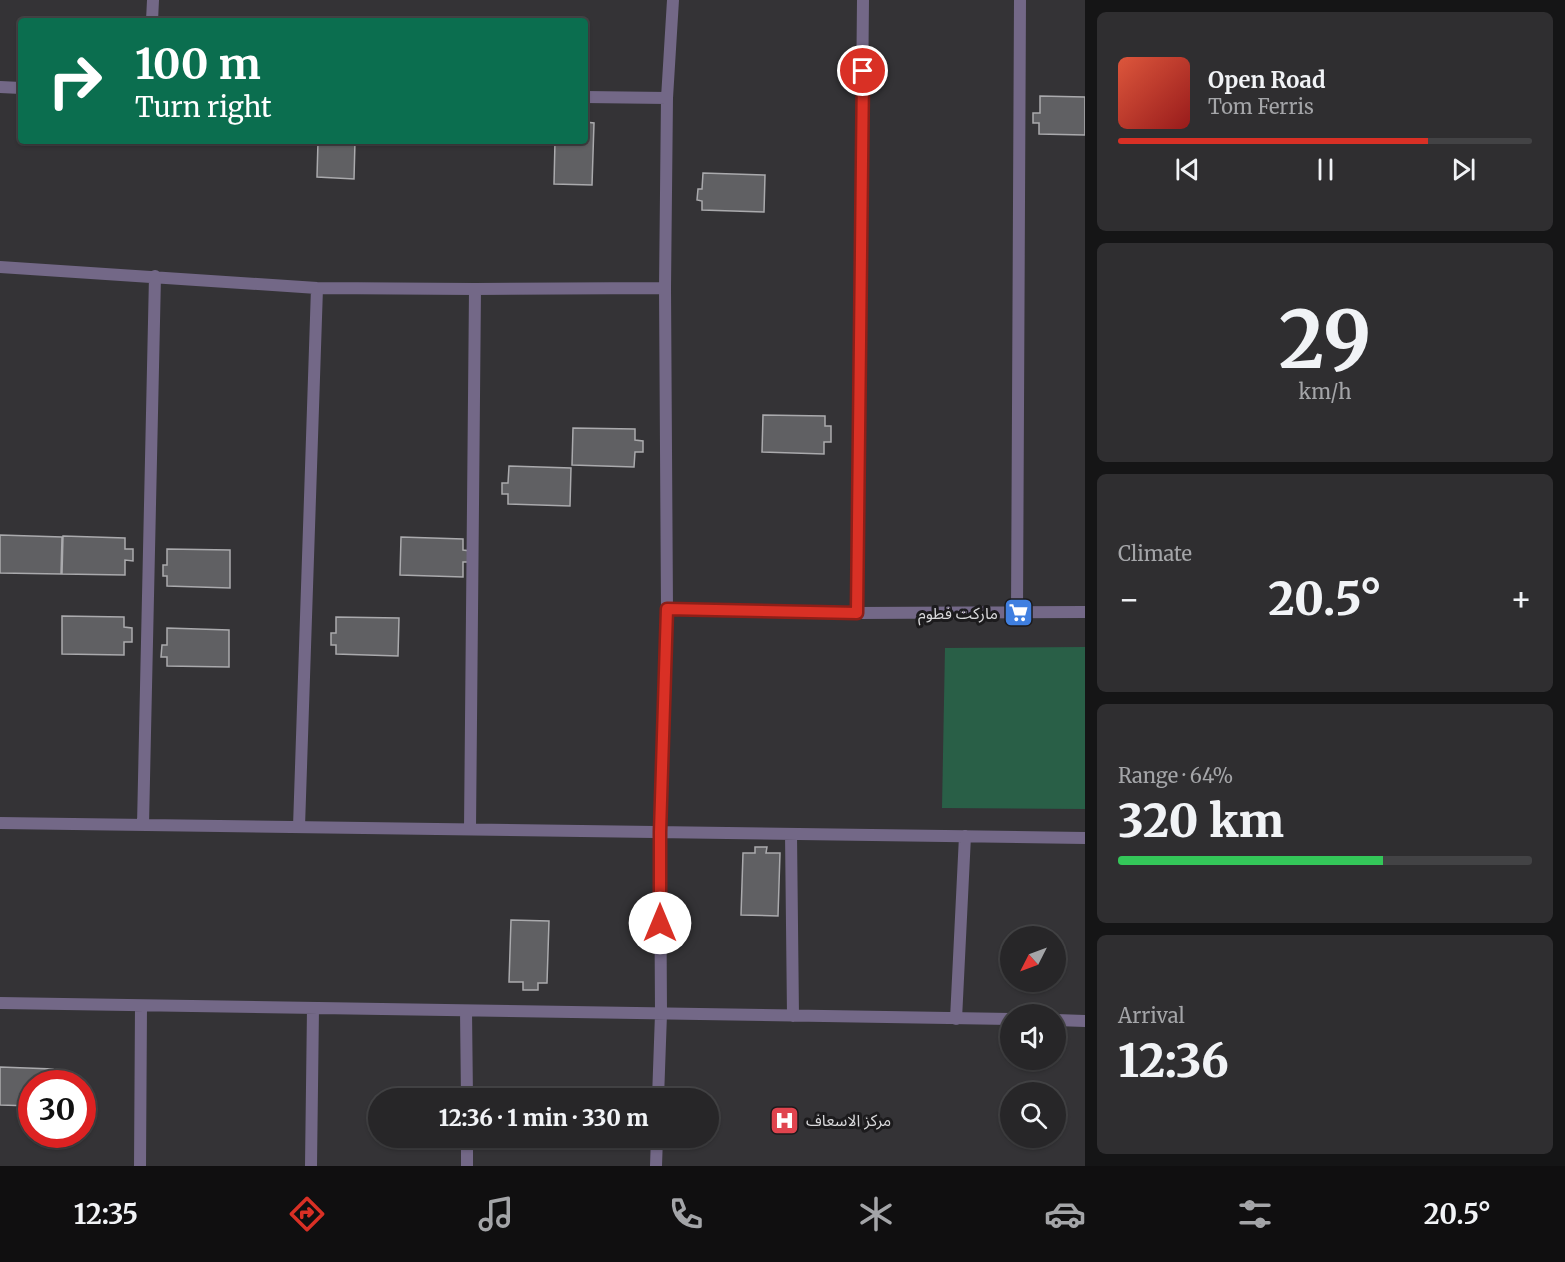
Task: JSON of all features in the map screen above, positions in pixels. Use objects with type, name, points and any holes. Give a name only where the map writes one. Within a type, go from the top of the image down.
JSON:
[{"type":"street","points":[[152,18],[153,0]]},
{"type":"street","points":[[658,1088],[661,1014],[660,832],[667,609],[665,288],[668,98],[673,0]]},
{"type":"street","points":[[857,613],[863,0]]},
{"type":"street","points":[[1017,612],[1020,0]]},
{"type":"street","points":[[0,87],[18,88]]},
{"type":"street","points":[[588,97],[668,98]]},
{"type":"street","points":[[0,267],[316,288],[665,288]]},
{"type":"street","points":[[143,825],[154,276]]},
{"type":"street","points":[[299,827],[316,288]]},
{"type":"street","points":[[470,829],[475,289]]},
{"type":"street","points":[[667,609],[857,613],[1085,612]]},
{"type":"street","points":[[0,823],[1085,837]]},
{"type":"street","points":[[791,834],[793,1016]]},
{"type":"street","points":[[956,1019],[965,836]]},
{"type":"street","points":[[0,1004],[1000,1019]]},
{"type":"street","points":[[141,1006],[141,1166]]},
{"type":"street","points":[[311,1166],[313,1008]]},
{"type":"street","points":[[466,1011],[467,1088]]},
{"type":"street","points":[[1066,1020],[1085,1021]]},
{"type":"street","points":[[467,1148],[467,1166]]},
{"type":"street","points":[[656,1166],[657,1148]]},
{"type":"green space","points":[[1085,647],[1085,809],[942,808],[945,648]]},
{"type":"building","points":[[1040,96],[1085,97],[1085,135],[1039,134],[1039,123],[1033,123],[1033,113],[1040,113]]},
{"type":"building","points":[[588,122],[594,123],[592,185],[554,184],[555,144],[588,144]]},
{"type":"building","points":[[318,144],[355,144],[354,179],[317,177]]},
{"type":"building","points":[[703,173],[765,175],[764,212],[702,210],[702,201],[697,200],[698,189],[702,189]]},
{"type":"building","points":[[763,415],[825,416],[825,426],[831,426],[831,442],[824,442],[824,454],[762,452]]},
{"type":"building","points":[[573,428],[635,429],[635,440],[643,441],[643,452],[635,452],[634,467],[572,465]]},
{"type":"building","points":[[509,466],[571,468],[570,506],[508,504],[508,494],[502,494],[502,483],[508,483]]},
{"type":"building","points":[[0,535],[62,537],[61,574],[0,573]]},
{"type":"building","points":[[63,536],[125,538],[125,549],[133,549],[133,561],[125,560],[125,575],[62,574]]},
{"type":"building","points":[[401,537],[463,539],[463,550],[471,551],[470,562],[463,562],[463,577],[400,575]]},
{"type":"building","points":[[167,549],[230,550],[230,588],[167,586],[167,576],[163,576],[163,565],[167,565]]},
{"type":"building","points":[[62,616],[124,617],[124,627],[132,628],[132,642],[124,642],[124,655],[62,654]]},
{"type":"building","points":[[336,617],[399,618],[398,656],[336,654],[336,645],[331,645],[331,633],[336,633]]},
{"type":"building","points":[[167,628],[229,630],[229,667],[167,666],[167,657],[161,657],[162,645],[167,645]]},
{"type":"building","points":[[755,847],[767,847],[766,853],[780,853],[778,916],[741,915],[743,853],[755,853]]},
{"type":"building","points":[[511,920],[549,921],[547,983],[538,983],[538,990],[523,990],[523,982],[509,982]]},
{"type":"building","points":[[0,1067],[53,1069],[18,1070],[18,1106],[0,1105]]},
{"type":"place","name":"ماركت فطوم","points":[[1019,613]]},
{"type":"place","name":"مركز الاسعاف","points":[[785,1120]]},
{"type":"route","points":[[660,923],[660,832],[667,609],[857,613],[863,71]]}]
